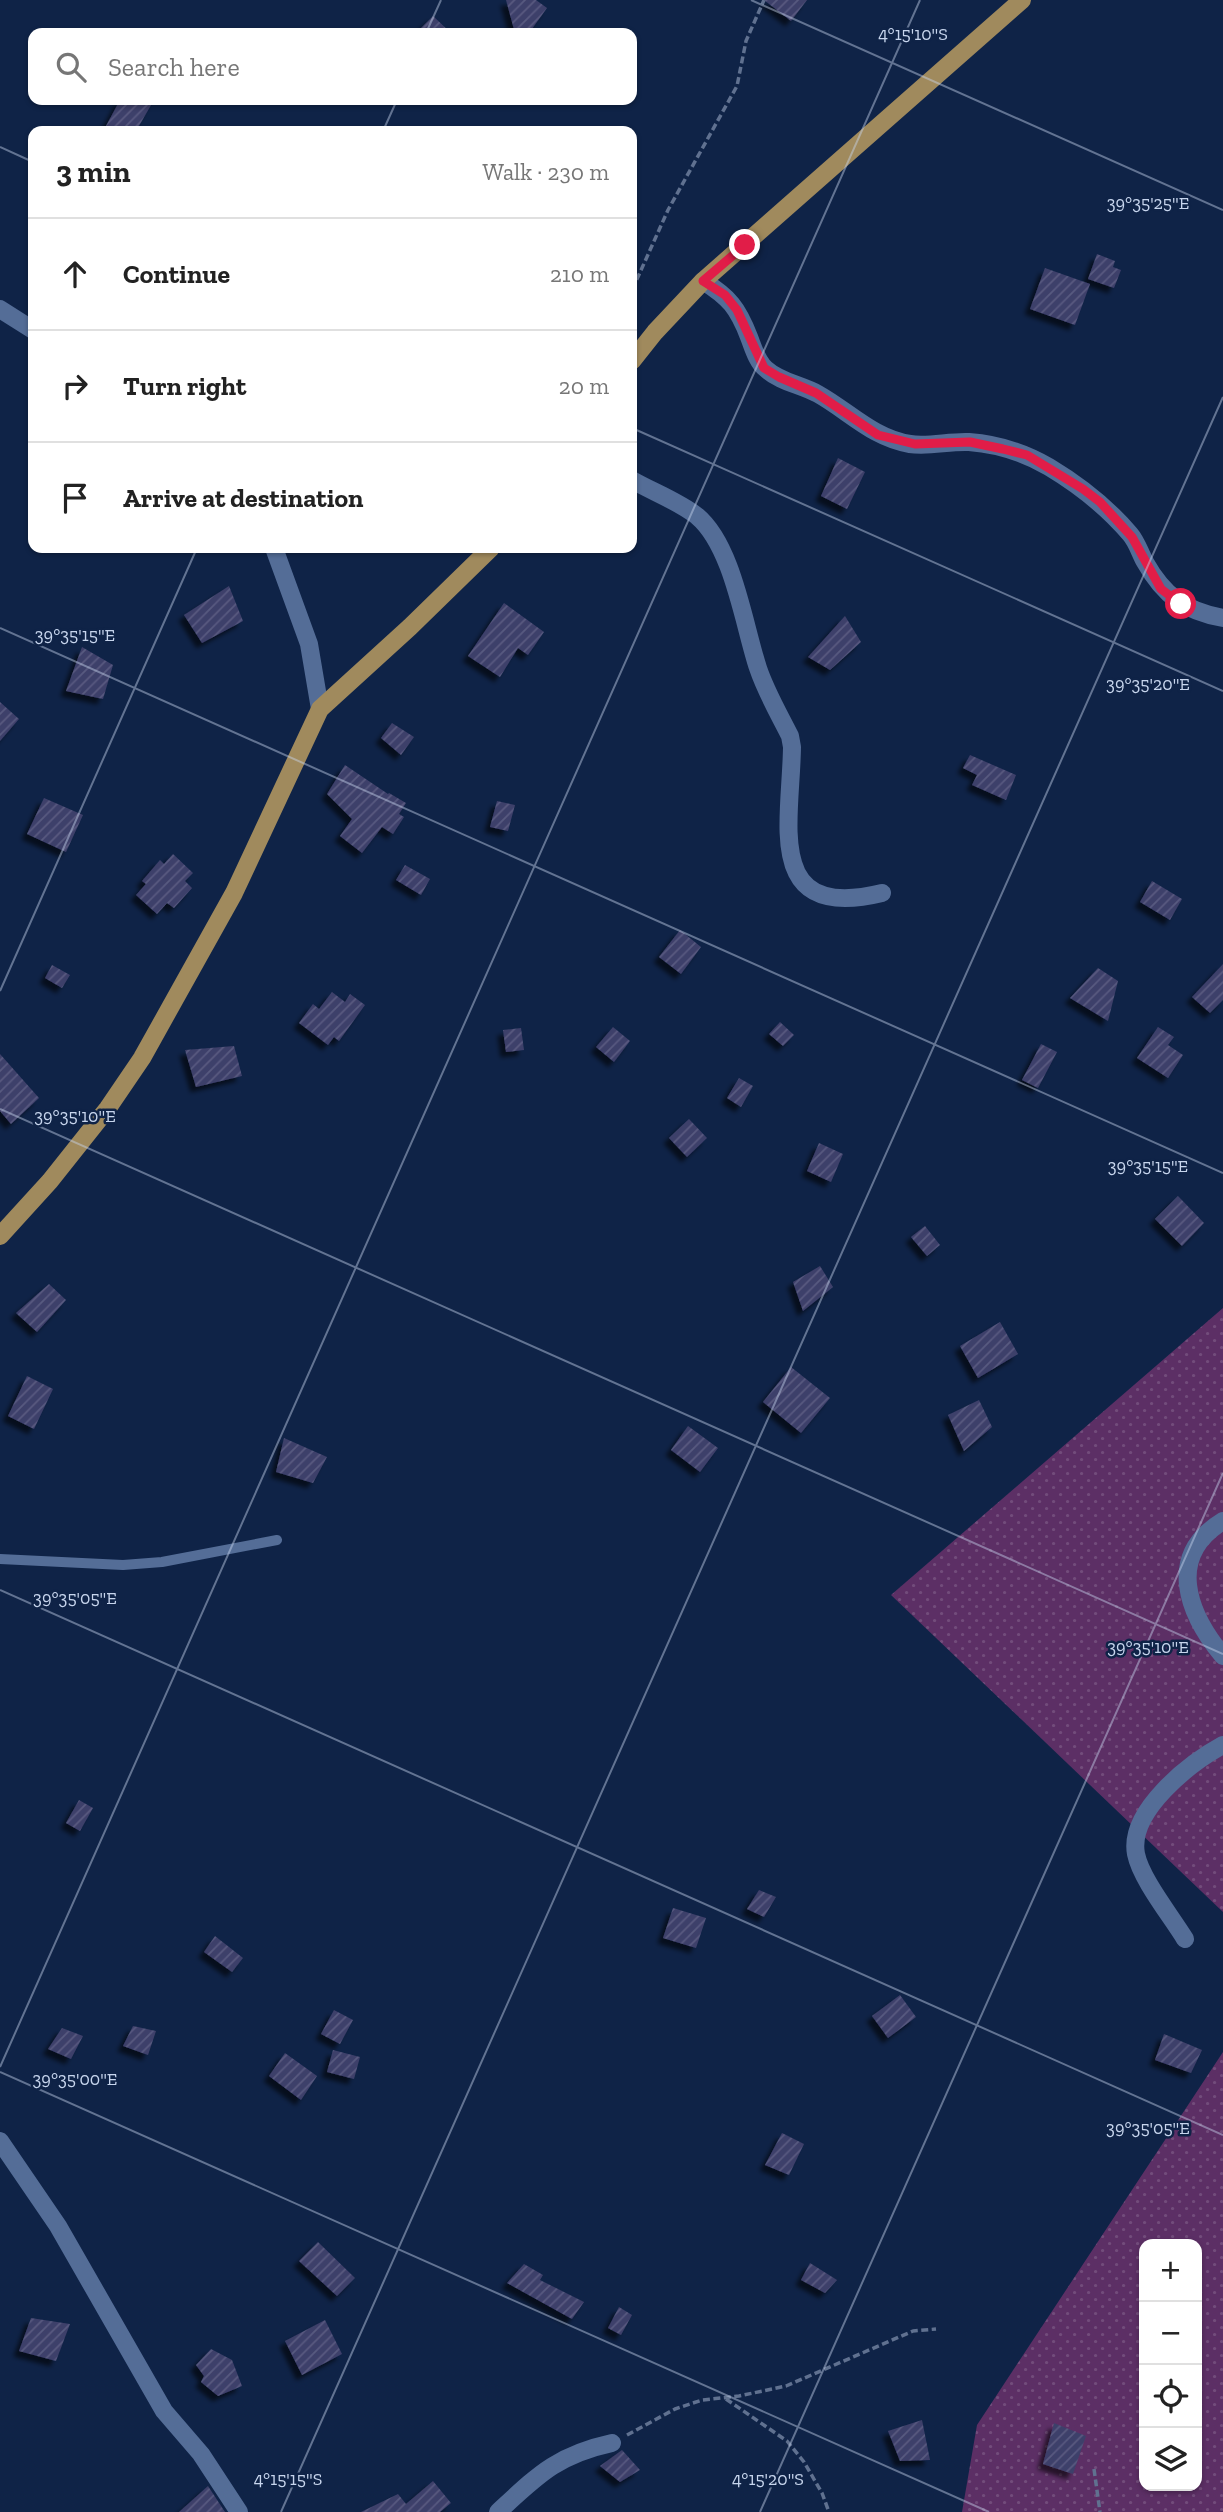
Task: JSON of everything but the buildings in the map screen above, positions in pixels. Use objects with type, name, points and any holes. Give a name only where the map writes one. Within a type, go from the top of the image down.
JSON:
[{"type":"main road","points":[[637,354],[654,332],[703,281],[1016,3]]},
{"type":"main road","points":[[0,1236],[50,1181],[108,1108],[142,1058],[234,893],[320,709],[486,553]]},
{"type":"street","points":[[703,281],[725,295],[737,310],[755,353],[764,368],[771,373],[816,393],[878,435],[915,444],[970,442],[1027,455],[1100,502],[1132,537],[1161,589],[1181,604],[1223,618]]},
{"type":"street","points":[[0,309],[28,327]]},
{"type":"street","points":[[637,483],[698,517],[711,533],[722,554],[748,626],[758,669],[790,736],[790,859],[797,876],[809,888],[834,899],[856,899],[882,893]]},
{"type":"street","points":[[276,553],[309,643],[320,709]]},
{"type":"street","points":[[1223,1521],[1199,1539],[1187,1572],[1194,1613],[1206,1636],[1223,1656]]},
{"type":"street","points":[[1185,1938],[1141,1870],[1135,1838],[1147,1814],[1168,1785],[1205,1755],[1223,1745]]},
{"type":"street","points":[[0,2141],[58,2226],[164,2411],[201,2454],[239,2512]]},
{"type":"street","points":[[498,2512],[542,2470],[584,2449],[612,2443]]},
{"type":"lane","points":[[0,1559],[123,1565],[162,1562],[277,1540]]},
{"type":"path","points":[[637,281],[668,209],[737,86],[746,41],[764,0]]},
{"type":"path","points":[[612,2443],[675,2409],[702,2400],[786,2386],[913,2331],[936,2329]]},
{"type":"path","points":[[724,2398],[786,2441],[804,2462],[822,2493],[829,2512]]},
{"type":"path","points":[[1094,2469],[1100,2512]]},
{"type":"shaded area","points":[[1223,1308],[1223,1912],[891,1595]]},
{"type":"shaded area","points":[[1223,2052],[1223,2512],[962,2512],[977,2425]]},
{"type":"route","points":[[745,245],[703,281],[725,295],[737,310],[764,368],[816,393],[878,435],[898,442],[970,442],[1027,455],[1050,468],[1100,502],[1132,537],[1161,589],[1181,604]]}]
